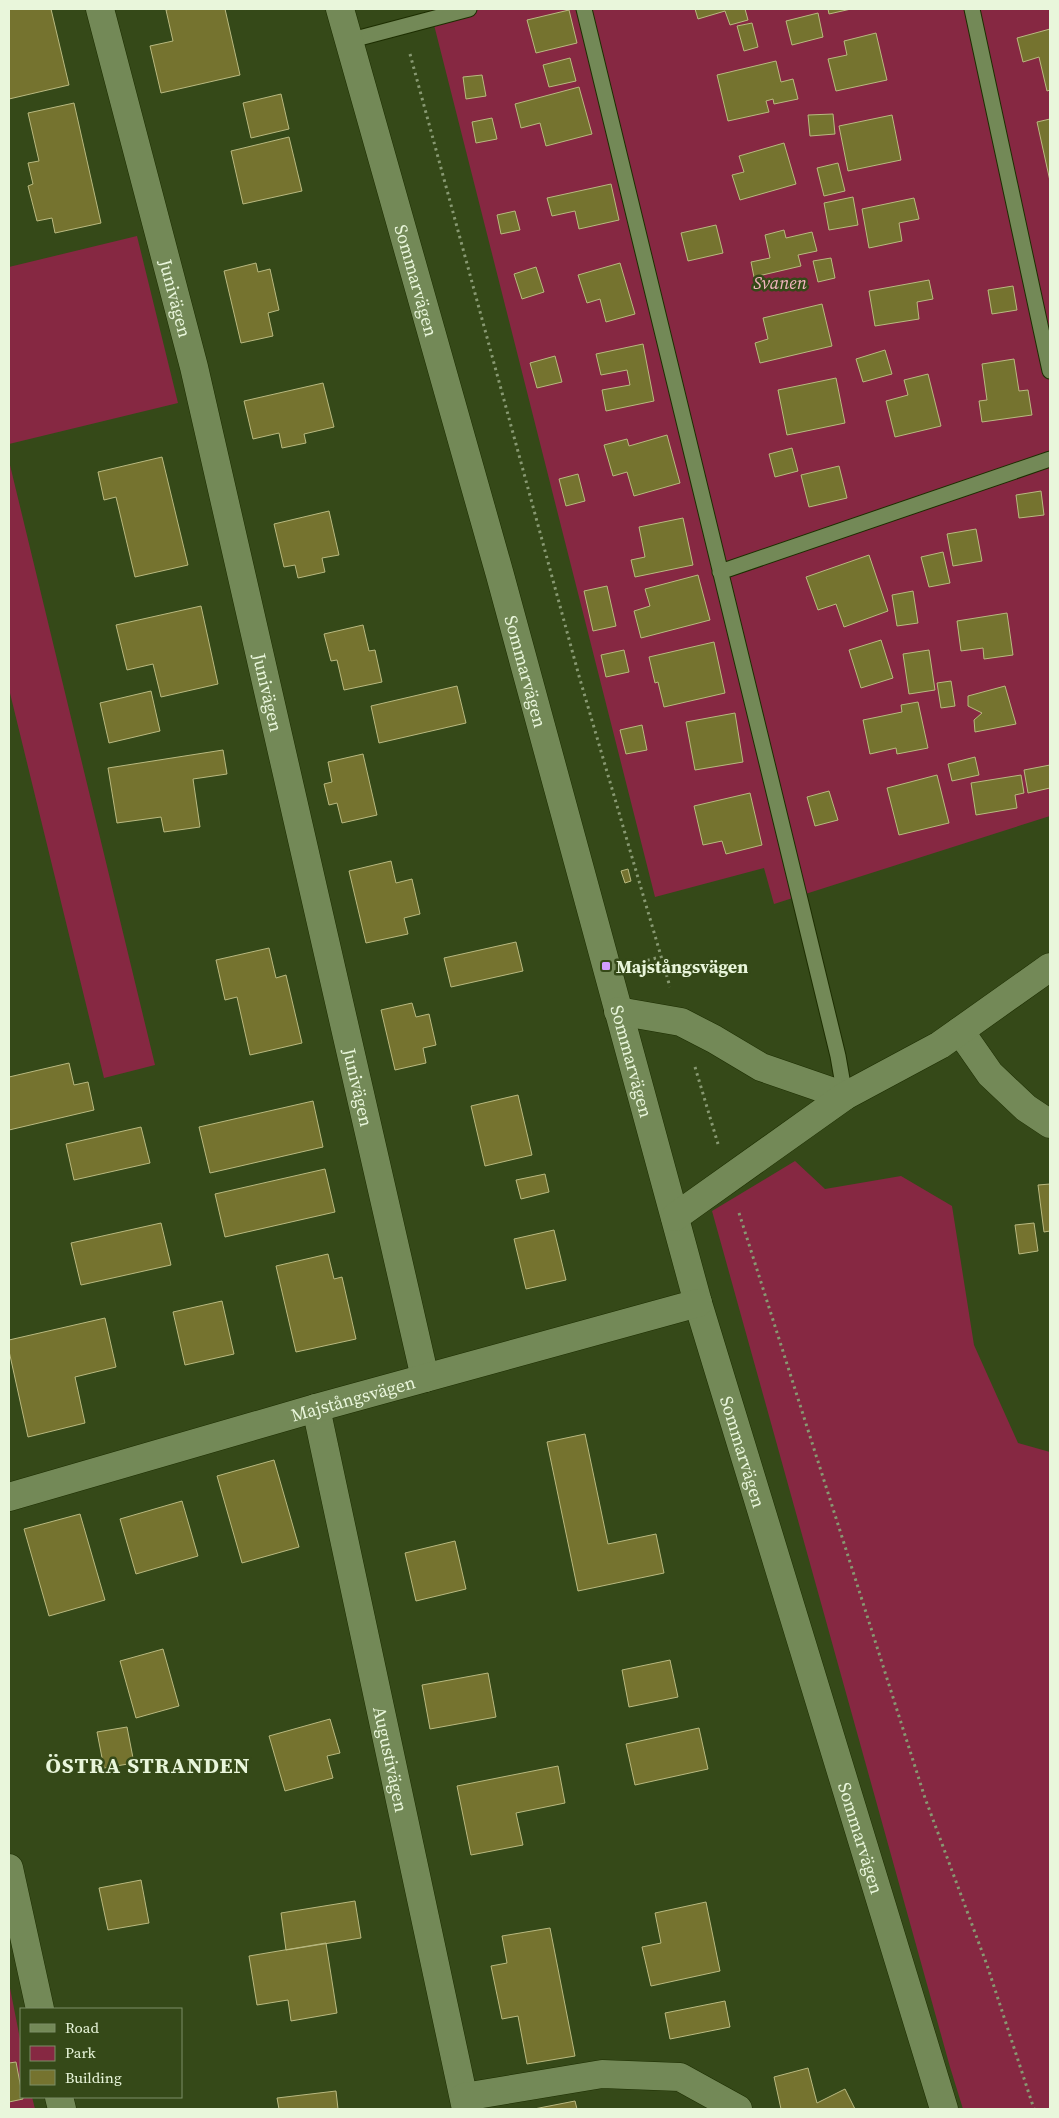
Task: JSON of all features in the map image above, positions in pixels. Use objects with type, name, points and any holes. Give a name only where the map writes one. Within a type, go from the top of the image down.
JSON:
[{"type":"street","name":"Junivägen","points":[[100,9],[194,367],[425,1378]]},
{"type":"street","name":"Sommarvägen","points":[[340,9],[495,556],[698,1302],[944,2109]]},
{"type":"street","points":[[675,1217],[845,1096],[940,1045],[1050,967]]},
{"type":"street","points":[[618,1011],[681,1022],[714,1039],[761,1068],[845,1096]]},
{"type":"street","points":[[960,1031],[990,1074],[1026,1108],[1050,1124]]},
{"type":"street","name":"Majstångsvägen","points":[[9,1497],[316,1408],[698,1302]]},
{"type":"street","name":"Augustivägen","points":[[316,1408],[465,2103]]},
{"type":"street","points":[[9,1868],[40,2008]]},
{"type":"street","points":[[465,2103],[602,2074],[680,2077],[738,2109]]},
{"type":"lane","points":[[348,41],[469,9]]},
{"type":"lane","points":[[584,9],[838,1056],[845,1096]]},
{"type":"lane","points":[[972,9],[1050,370]]},
{"type":"lane","points":[[720,572],[1050,459]]},
{"type":"path","points":[[641,962],[660,958]]},
{"type":"green space","name":"Svanen","points":[[430,9],[1050,9],[1050,816],[774,904],[764,868],[655,897]]},
{"type":"green space","points":[[137,236],[178,403],[9,444],[9,267]]},
{"type":"green space","points":[[9,461],[155,1065],[104,1078],[9,689]]},
{"type":"green space","points":[[795,1161],[825,1189],[901,1176],[952,1206],[974,1345],[1018,1443],[1050,1452],[1050,2109],[963,2109],[712,1211]]},
{"type":"green space","points":[[9,1983],[20,2039],[20,2098],[32,2098],[35,2109],[9,2109]]},
{"type":"building","points":[[9,9],[51,9],[69,85],[9,99]]},
{"type":"building","points":[[225,9],[240,75],[161,93],[150,46],[173,41],[166,10]]},
{"type":"building","points":[[695,9],[745,9],[748,20],[730,25],[725,11],[698,19]]},
{"type":"building","points":[[828,9],[851,9],[829,14]]},
{"type":"building","points":[[569,10],[577,43],[536,53],[527,20]]},
{"type":"building","points":[[818,13],[823,37],[792,45],[786,21]]},
{"type":"building","points":[[752,23],[758,47],[744,51],[737,26]]},
{"type":"building","points":[[1050,29],[1050,90],[1047,91],[1039,57],[1023,62],[1017,38]]},
{"type":"building","points":[[876,33],[887,80],[836,91],[828,59],[847,55],[844,41]]},
{"type":"building","points":[[570,58],[576,81],[549,87],[543,65]]},
{"type":"building","points":[[776,61],[781,82],[793,79],[798,99],[774,104],[773,99],[766,101],[769,112],[728,121],[717,75]]},
{"type":"building","points":[[482,75],[486,96],[466,99],[463,77]]},
{"type":"building","points":[[579,87],[592,134],[546,146],[540,123],[521,128],[515,104]]},
{"type":"building","points":[[281,94],[289,129],[251,138],[243,103]]},
{"type":"building","points":[[74,103],[101,223],[55,233],[52,218],[37,221],[28,186],[33,184],[28,163],[39,161],[28,113]]},
{"type":"building","points":[[833,114],[835,134],[810,136],[808,115]]},
{"type":"building","points":[[892,115],[901,160],[848,171],[839,126]]},
{"type":"building","points":[[492,118],[497,139],[476,143],[472,122]]},
{"type":"building","points":[[1050,119],[1050,181],[1037,122]]},
{"type":"building","points":[[289,137],[302,191],[243,204],[231,151]]},
{"type":"building","points":[[784,143],[796,184],[740,200],[732,175],[744,172],[739,156]]},
{"type":"building","points":[[838,163],[845,191],[824,196],[817,168]]},
{"type":"building","points":[[611,184],[619,220],[579,229],[575,211],[552,216],[547,198]]},
{"type":"building","points":[[853,197],[858,225],[829,230],[824,203]]},
{"type":"building","points":[[914,198],[919,219],[899,223],[902,241],[869,248],[862,209]]},
{"type":"building","points":[[515,211],[520,230],[501,234],[497,215]]},
{"type":"building","points":[[716,225],[723,253],[688,261],[681,233]]},
{"type":"building","points":[[784,230],[786,238],[812,232],[817,251],[798,255],[801,266],[754,277],[751,262],[770,258],[765,235]]},
{"type":"building","points":[[831,258],[835,278],[818,282],[813,261]]},
{"type":"building","points":[[256,263],[258,272],[270,269],[279,310],[268,313],[273,336],[241,343],[224,271]]},
{"type":"building","points":[[620,263],[635,314],[606,322],[600,299],[587,303],[578,275]]},
{"type":"building","points":[[536,267],[544,292],[522,299],[514,274]]},
{"type":"building","points":[[929,280],[933,299],[917,302],[919,319],[875,326],[869,291]]},
{"type":"building","points":[[1013,286],[1017,310],[992,314],[988,290]]},
{"type":"building","points":[[822,304],[832,346],[760,363],[755,343],[768,339],[763,318]]},
{"type":"building","points":[[643,344],[654,401],[606,411],[602,390],[630,385],[627,370],[601,375],[596,354]]},
{"type":"building","points":[[885,350],[892,374],[863,382],[856,359]]},
{"type":"building","points":[[555,356],[562,382],[537,388],[530,363]]},
{"type":"building","points":[[1014,359],[1019,391],[1028,390],[1032,415],[982,422],[979,401],[987,400],[982,364]]},
{"type":"building","points":[[928,374],[941,426],[895,437],[886,401],[908,395],[904,380]]},
{"type":"building","points":[[836,378],[845,423],[787,435],[778,390]]},
{"type":"building","points":[[323,383],[334,427],[304,434],[306,443],[282,448],[279,433],[253,439],[244,401]]},
{"type":"building","points":[[667,435],[680,483],[634,496],[627,472],[613,476],[604,445],[627,439],[629,446]]},
{"type":"building","points":[[792,448],[798,471],[775,477],[769,454]]},
{"type":"building","points":[[162,457],[188,565],[135,577],[116,497],[104,500],[98,472]]},
{"type":"building","points":[[839,466],[847,498],[809,507],[801,475]]},
{"type":"building","points":[[578,474],[585,501],[566,506],[559,479]]},
{"type":"building","points":[[1041,491],[1044,515],[1019,518],[1016,495]]},
{"type":"building","points":[[329,511],[339,555],[322,558],[325,572],[298,578],[295,565],[284,567],[274,524]]},
{"type":"building","points":[[683,518],[693,565],[635,577],[631,560],[645,557],[639,527]]},
{"type":"building","points":[[976,529],[982,561],[953,566],[947,534]]},
{"type":"building","points":[[943,552],[950,583],[929,587],[921,557]]},
{"type":"building","points":[[869,555],[888,611],[844,627],[836,604],[818,610],[806,577]]},
{"type":"building","points":[[698,575],[710,620],[641,638],[634,611],[650,606],[645,589]]},
{"type":"building","points":[[607,586],[616,626],[593,631],[584,591]]},
{"type":"building","points":[[913,591],[918,623],[897,626],[892,595]]},
{"type":"building","points":[[201,606],[218,684],[161,697],[153,664],[127,670],[116,625]]},
{"type":"building","points":[[1007,613],[1013,655],[984,659],[983,648],[961,651],[957,621]]},
{"type":"building","points":[[363,625],[369,651],[375,650],[382,682],[344,690],[337,660],[331,661],[324,634]]},
{"type":"building","points":[[881,640],[893,678],[861,688],[849,650]]},
{"type":"building","points":[[714,642],[725,693],[664,707],[658,682],[655,683],[649,657]]},
{"type":"building","points":[[624,650],[629,672],[606,677],[601,655]]},
{"type":"building","points":[[929,650],[935,690],[909,694],[903,654]]},
{"type":"building","points":[[951,681],[955,706],[941,708],[937,683]]},
{"type":"building","points":[[457,686],[466,723],[379,743],[371,706]]},
{"type":"building","points":[[1005,686],[1016,724],[975,732],[974,720],[982,713],[968,706],[968,696]]},
{"type":"building","points":[[151,691],[160,731],[109,743],[100,703]]},
{"type":"building","points":[[918,702],[928,748],[897,754],[896,748],[870,754],[863,720],[902,712],[901,705]]},
{"type":"building","points":[[735,713],[743,762],[695,770],[686,722]]},
{"type":"building","points":[[642,725],[647,750],[626,754],[620,730]]},
{"type":"building","points":[[223,750],[227,774],[193,779],[200,827],[164,832],[161,817],[117,823],[108,768]]},
{"type":"building","points":[[363,754],[377,815],[342,823],[337,803],[329,805],[324,784],[332,782],[328,762]]},
{"type":"building","points":[[975,757],[979,775],[952,781],[948,764]]},
{"type":"building","points":[[1050,765],[1050,788],[1028,793],[1024,770]]},
{"type":"building","points":[[937,775],[949,823],[899,835],[887,788]]},
{"type":"building","points":[[1021,775],[1024,793],[1015,795],[1017,808],[976,815],[971,783]]},
{"type":"building","points":[[829,791],[838,820],[815,826],[807,797]]},
{"type":"building","points":[[750,793],[762,845],[726,854],[722,841],[703,845],[694,806]]},
{"type":"building","points":[[391,861],[396,883],[412,879],[420,914],[404,918],[408,934],[366,943],[349,871]]},
{"type":"building","points":[[628,869],[631,881],[625,883],[621,871]]},
{"type":"building","points":[[516,942],[523,971],[451,987],[444,958]]},
{"type":"building","points":[[269,948],[276,978],[286,975],[302,1043],[250,1055],[237,997],[225,1000],[216,960]]},
{"type":"building","points":[[412,1003],[416,1017],[429,1014],[436,1045],[423,1048],[426,1063],[395,1070],[381,1010]]},
{"type":"building","points":[[69,1063],[74,1085],[88,1082],[94,1110],[9,1130],[9,1077]]},
{"type":"building","points":[[518,1095],[532,1155],[485,1166],[471,1106]]},
{"type":"building","points":[[313,1101],[323,1147],[210,1173],[199,1127]]},
{"type":"building","points":[[141,1127],[150,1163],[74,1180],[66,1144]]},
{"type":"building","points":[[325,1169],[335,1212],[225,1237],[215,1194]]},
{"type":"building","points":[[545,1174],[549,1192],[521,1199],[516,1180]]},
{"type":"building","points":[[1050,1184],[1050,1231],[1044,1232],[1038,1185]]},
{"type":"building","points":[[161,1223],[171,1265],[81,1285],[71,1243]]},
{"type":"building","points":[[1034,1223],[1038,1251],[1019,1254],[1015,1225]]},
{"type":"building","points":[[554,1230],[566,1280],[526,1289],[514,1239]]},
{"type":"building","points":[[328,1254],[334,1279],[342,1277],[356,1339],[296,1352],[276,1266]]},
{"type":"building","points":[[222,1301],[234,1354],[185,1365],[173,1312]]},
{"type":"building","points":[[105,1318],[116,1367],[75,1377],[85,1423],[28,1437],[9,1351],[9,1340]]},
{"type":"building","points":[[585,1434],[608,1544],[656,1534],[664,1573],[578,1591],[547,1442]]},
{"type":"building","points":[[274,1460],[299,1547],[242,1563],[217,1476]]},
{"type":"building","points":[[182,1501],[198,1556],[136,1574],[120,1519]]},
{"type":"building","points":[[80,1514],[105,1600],[49,1616],[24,1529]]},
{"type":"building","points":[[455,1541],[466,1589],[416,1601],[405,1553]]},
{"type":"building","points":[[163,1649],[179,1706],[136,1718],[120,1661]]},
{"type":"building","points":[[670,1660],[678,1697],[629,1707],[622,1670]]},
{"type":"building","points":[[488,1673],[496,1717],[430,1729],[422,1685]]},
{"type":"building","points":[[330,1719],[340,1753],[327,1756],[333,1778],[285,1791],[269,1736]]},
{"type":"building","points":[[127,1727],[134,1763],[104,1768],[97,1732]]},
{"type":"building","points":[[699,1728],[708,1769],[635,1785],[626,1744]]},
{"type":"building","points":[[558,1766],[565,1803],[516,1813],[523,1845],[471,1855],[457,1786]]},
{"type":"building","points":[[141,1880],[149,1923],[108,1930],[99,1888]]},
{"type":"building","points":[[355,1901],[361,1938],[286,1950],[281,1913]]},
{"type":"building","points":[[706,1902],[720,1971],[651,1986],[642,1947],[661,1943],[655,1913]]},
{"type":"building","points":[[550,1928],[575,2056],[527,2064],[518,2016],[502,2019],[491,1966],[507,1963],[502,1936]]},
{"type":"building","points":[[326,1943],[337,2013],[291,2021],[288,2000],[257,2005],[249,1956]]},
{"type":"building","points":[[725,2001],[730,2027],[670,2039],[665,2013]]},
{"type":"building","points":[[16,2062],[20,2083],[20,2098],[23,2099],[9,2102],[9,2063]]},
{"type":"building","points":[[808,2068],[817,2103],[845,2089],[855,2109],[781,2109],[774,2077]]},
{"type":"building","points":[[336,2091],[338,2109],[279,2109],[277,2098]]},
{"type":"building","points":[[575,2101],[577,2109],[534,2109]]},
{"type":"place","name":"Majstångsvägen","points":[[606,966]]},
{"type":"district","name":"ÖSTRA STRANDEN","points":[[148,1765]]}]
